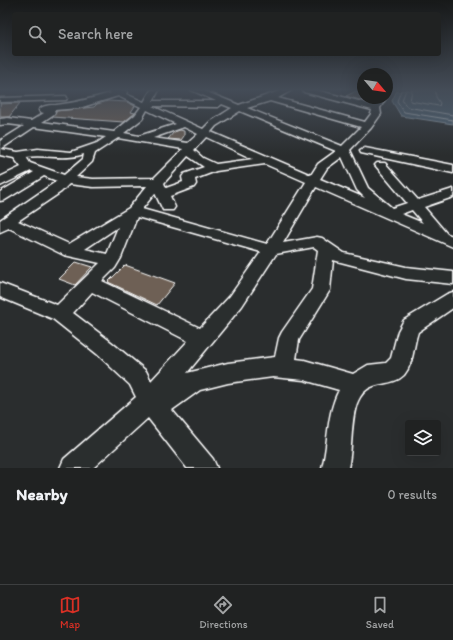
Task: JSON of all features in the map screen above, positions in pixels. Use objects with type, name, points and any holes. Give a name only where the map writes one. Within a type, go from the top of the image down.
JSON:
[{"type":"street","points":[[1,123],[13,112]]},
{"type":"street","points":[[0,146],[34,125],[50,112]]},
{"type":"street","points":[[4,224],[56,189],[88,160],[90,152],[116,135],[139,117],[142,112]]},
{"type":"street","points":[[161,112],[204,134],[390,213],[448,240]]},
{"type":"street","points":[[70,251],[134,211],[160,188],[190,149],[213,124],[223,119],[229,112]]},
{"type":"street","points":[[248,112],[344,150],[363,190],[390,213]]},
{"type":"street","points":[[318,112],[368,126]]},
{"type":"street","points":[[152,404],[236,300],[286,227],[322,166],[344,150],[368,126],[377,112]]},
{"type":"street","points":[[1,123],[34,125],[138,138],[190,149],[199,160],[214,168]]},
{"type":"street","points":[[0,152],[18,155],[38,152],[72,156],[90,148],[138,138],[185,124]]},
{"type":"street","points":[[365,151],[453,169]]},
{"type":"street","points":[[18,155],[26,165],[66,180],[160,188],[190,184],[188,176],[214,168],[267,160]]},
{"type":"street","points":[[381,165],[416,206],[448,240]]},
{"type":"street","points":[[0,182],[32,166]]},
{"type":"street","points":[[0,197],[44,171]]},
{"type":"street","points":[[160,188],[168,207]]},
{"type":"street","points":[[390,213],[453,193]]},
{"type":"street","points":[[134,211],[271,250],[317,242],[338,257],[406,273],[453,278]]},
{"type":"street","points":[[60,314],[111,260],[123,229],[134,211]]},
{"type":"street","points":[[4,224],[70,251],[111,260]]},
{"type":"street","points":[[284,368],[289,338],[321,290],[326,248]]},
{"type":"street","points":[[90,283],[203,339]]},
{"type":"street","points":[[0,290],[60,314],[104,348],[138,378],[152,404],[204,468]]},
{"type":"street","points":[[335,468],[342,414],[348,398],[356,385],[368,375],[390,372],[397,368],[407,331],[411,326],[453,299]]},
{"type":"street","points":[[73,468],[152,404],[194,381],[228,373],[274,367],[304,370],[356,385]]},
{"type":"water","points":[[399,112],[453,112],[453,124],[401,116]]},
{"type":"building","points":[[0,112],[13,112],[9,117],[0,117]]},
{"type":"building","points":[[55,112],[135,113],[124,122],[52,117]]},
{"type":"building","points":[[180,130],[184,131],[184,136],[181,140],[168,139],[174,132]]},
{"type":"building","points":[[76,262],[92,267],[75,285],[59,279]]},
{"type":"building","points":[[125,265],[175,283],[157,305],[108,282]]}]
